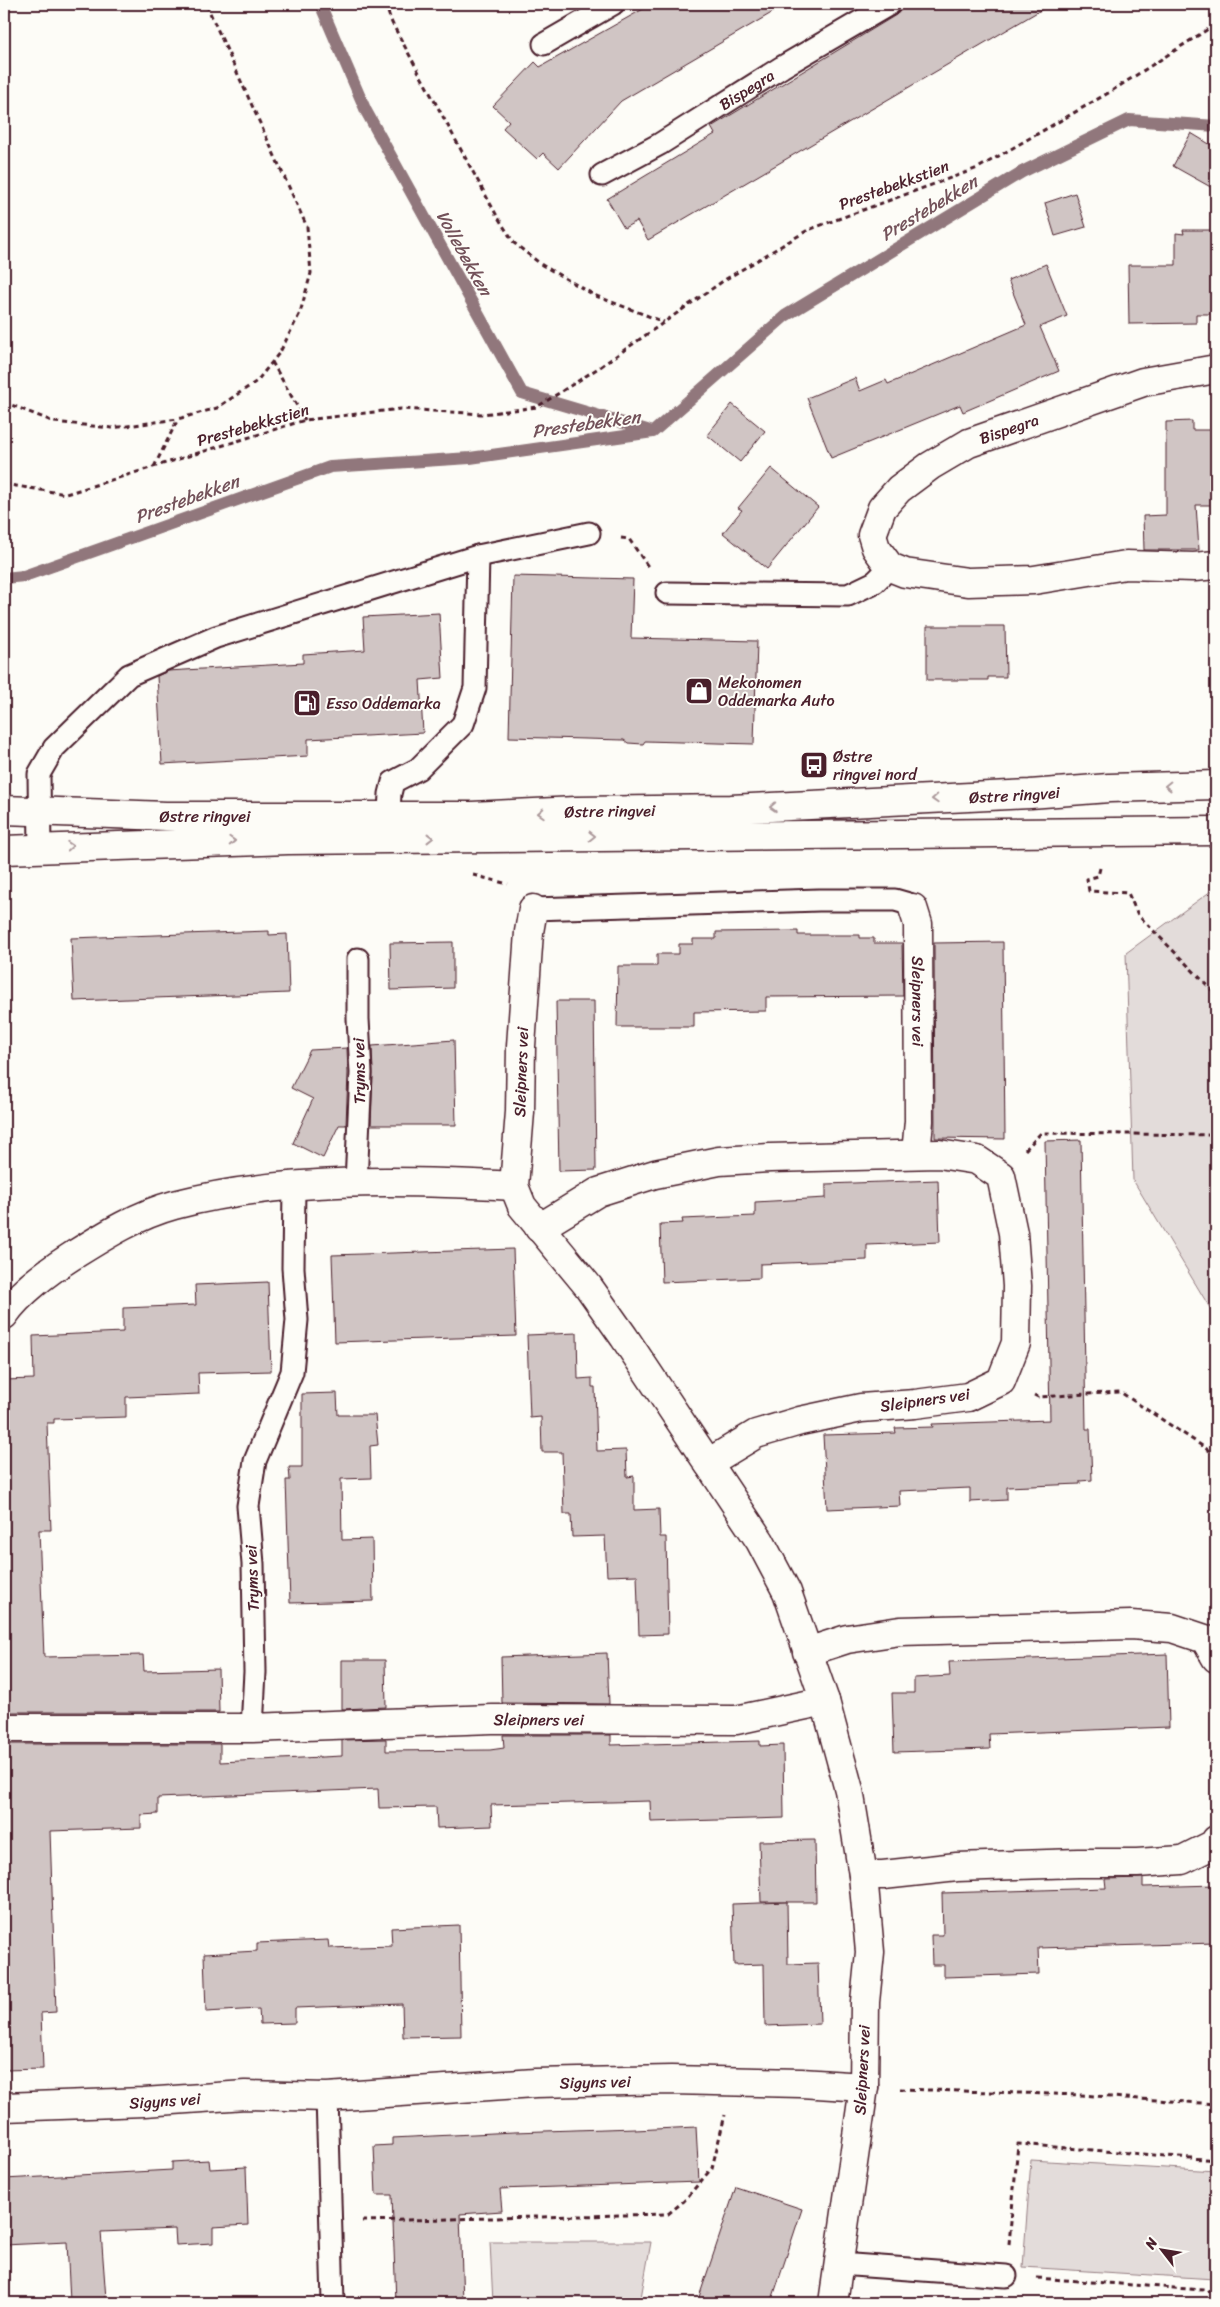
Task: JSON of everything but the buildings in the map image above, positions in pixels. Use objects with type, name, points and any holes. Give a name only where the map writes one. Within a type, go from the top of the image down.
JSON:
[{"type":"street","name":"Bispegra","points":[[890,567],[876,548],[872,535],[882,508],[899,489],[930,466],[969,444],[1134,385],[1216,369]]},
{"type":"street","points":[[890,567],[905,573],[968,582],[1034,580],[1126,565],[1194,567],[1216,565]]},
{"type":"street","name":"Østre ringvei","points":[[4,850],[388,826],[472,816],[576,811],[732,809],[1030,794],[1109,788],[1216,785]]},
{"type":"street","name":"Østre ringvei","points":[[4,810],[388,826],[791,834],[1032,834],[1216,830]]},
{"type":"street","name":"Sleipners vei","points":[[913,908],[918,934],[919,1121],[916,1154]]},
{"type":"street","name":"Sleipners vei","points":[[533,909],[529,932],[521,1046],[520,1112],[514,1186],[522,1206],[588,1286],[760,1541],[787,1592],[825,1701],[850,1790],[863,1875],[870,1952],[865,2002],[864,2087],[833,2303]]},
{"type":"street","points":[[539,1228],[598,1192],[655,1174],[719,1161],[916,1154],[939,1154],[977,1160],[1001,1176],[1013,1233],[1017,1286],[1016,1343],[1000,1381]]},
{"type":"street","points":[[4,1315],[52,1269],[113,1230],[173,1205],[243,1192],[356,1183],[447,1182],[514,1186]]},
{"type":"street","name":"Sleipners vei","points":[[708,1464],[756,1434],[800,1421],[861,1408],[915,1404],[968,1397],[1000,1381]]},
{"type":"street","points":[[807,1652],[847,1639],[900,1631],[1131,1625],[1172,1628],[1205,1639],[1216,1658]]},
{"type":"street","name":"Sleipners vei","points":[[252,1728],[492,1719],[736,1720],[825,1701]]},
{"type":"street","points":[[4,1728],[252,1728]]},
{"type":"street","points":[[863,1875],[883,1875],[957,1867],[1137,1863],[1182,1860],[1214,1844],[1216,1840]]},
{"type":"street","name":"Sigyns vei","points":[[4,2107],[144,2102],[245,2095],[327,2097],[535,2083],[671,2080],[801,2082],[864,2087]]},
{"type":"lane","points":[[544,44],[613,4]]},
{"type":"lane","name":"Bispegra","points":[[602,175],[660,144],[782,67],[890,4]]},
{"type":"lane","points":[[40,848],[39,774],[54,748],[129,675],[216,637],[478,556],[589,533]]},
{"type":"lane","points":[[388,826],[393,782],[418,769],[463,724],[475,688],[478,556]]},
{"type":"lane","points":[[667,593],[848,595],[875,582],[890,567]]},
{"type":"lane","points":[[533,909],[895,900],[909,904],[913,908]]},
{"type":"lane","name":"Tryms vei","points":[[356,1183],[360,1073],[358,959]]},
{"type":"lane","name":"Tryms vei","points":[[252,1728],[255,1662],[253,1564],[248,1506],[255,1461],[292,1372],[296,1320],[293,1268],[294,1187]]},
{"type":"lane","points":[[327,2097],[333,2302]]},
{"type":"lane","points":[[839,2264],[1006,2276]]},
{"type":"path","points":[[4,402],[54,422],[112,428],[178,419],[217,408],[257,381],[272,362],[300,313],[311,273],[307,227],[206,4]]},
{"type":"path","points":[[385,4],[392,23],[492,207],[514,243],[542,265],[596,296],[664,322]]},
{"type":"path","name":"Prestebekkstien","points":[[4,484],[66,494],[305,420],[401,409],[483,414],[537,406],[585,376],[726,278],[808,230],[978,168],[1110,92],[1216,24]]},
{"type":"path","points":[[272,362],[305,420]]},
{"type":"path","points":[[154,468],[178,419]]},
{"type":"path","points":[[589,533],[629,539],[667,593]]},
{"type":"path","points":[[1102,861],[1098,876],[1088,879],[1089,891],[1128,893],[1138,916],[1216,994]]},
{"type":"path","points":[[1001,1176],[1041,1133],[1216,1135]]},
{"type":"path","points":[[1000,1381],[1038,1397],[1120,1392],[1216,1455]]},
{"type":"path","points":[[332,2222],[668,2214],[684,2201],[712,2168],[733,2081]]},
{"type":"path","points":[[864,2087],[1080,2095],[1216,2104]]},
{"type":"path","points":[[1216,2160],[1018,2144],[1006,2276],[1216,2291]]},
{"type":"shaded area","points":[[1216,890],[1216,1318],[1133,1180],[1126,953],[1211,891]]},
{"type":"shaded area","points":[[1031,2160],[1216,2171],[1214,2279],[1023,2267]]},
{"type":"shaded area","points":[[490,2242],[651,2242],[640,2303],[493,2303]]},
{"type":"waterway","name":"Vollebekken","points":[[320,4],[366,111],[522,393],[647,430]]},
{"type":"waterway","name":"Prestebekken","points":[[4,578],[24,576],[330,467],[470,458],[653,432],[785,316],[1022,172],[1129,120],[1216,126]]},
{"type":"place","name":"Mekonomen Oddemarka Auto","points":[[699,691]]},
{"type":"place","name":"Esso Oddemarka","points":[[307,703]]},
{"type":"place","name":"Østre ringvei nord","points":[[814,765]]}]
